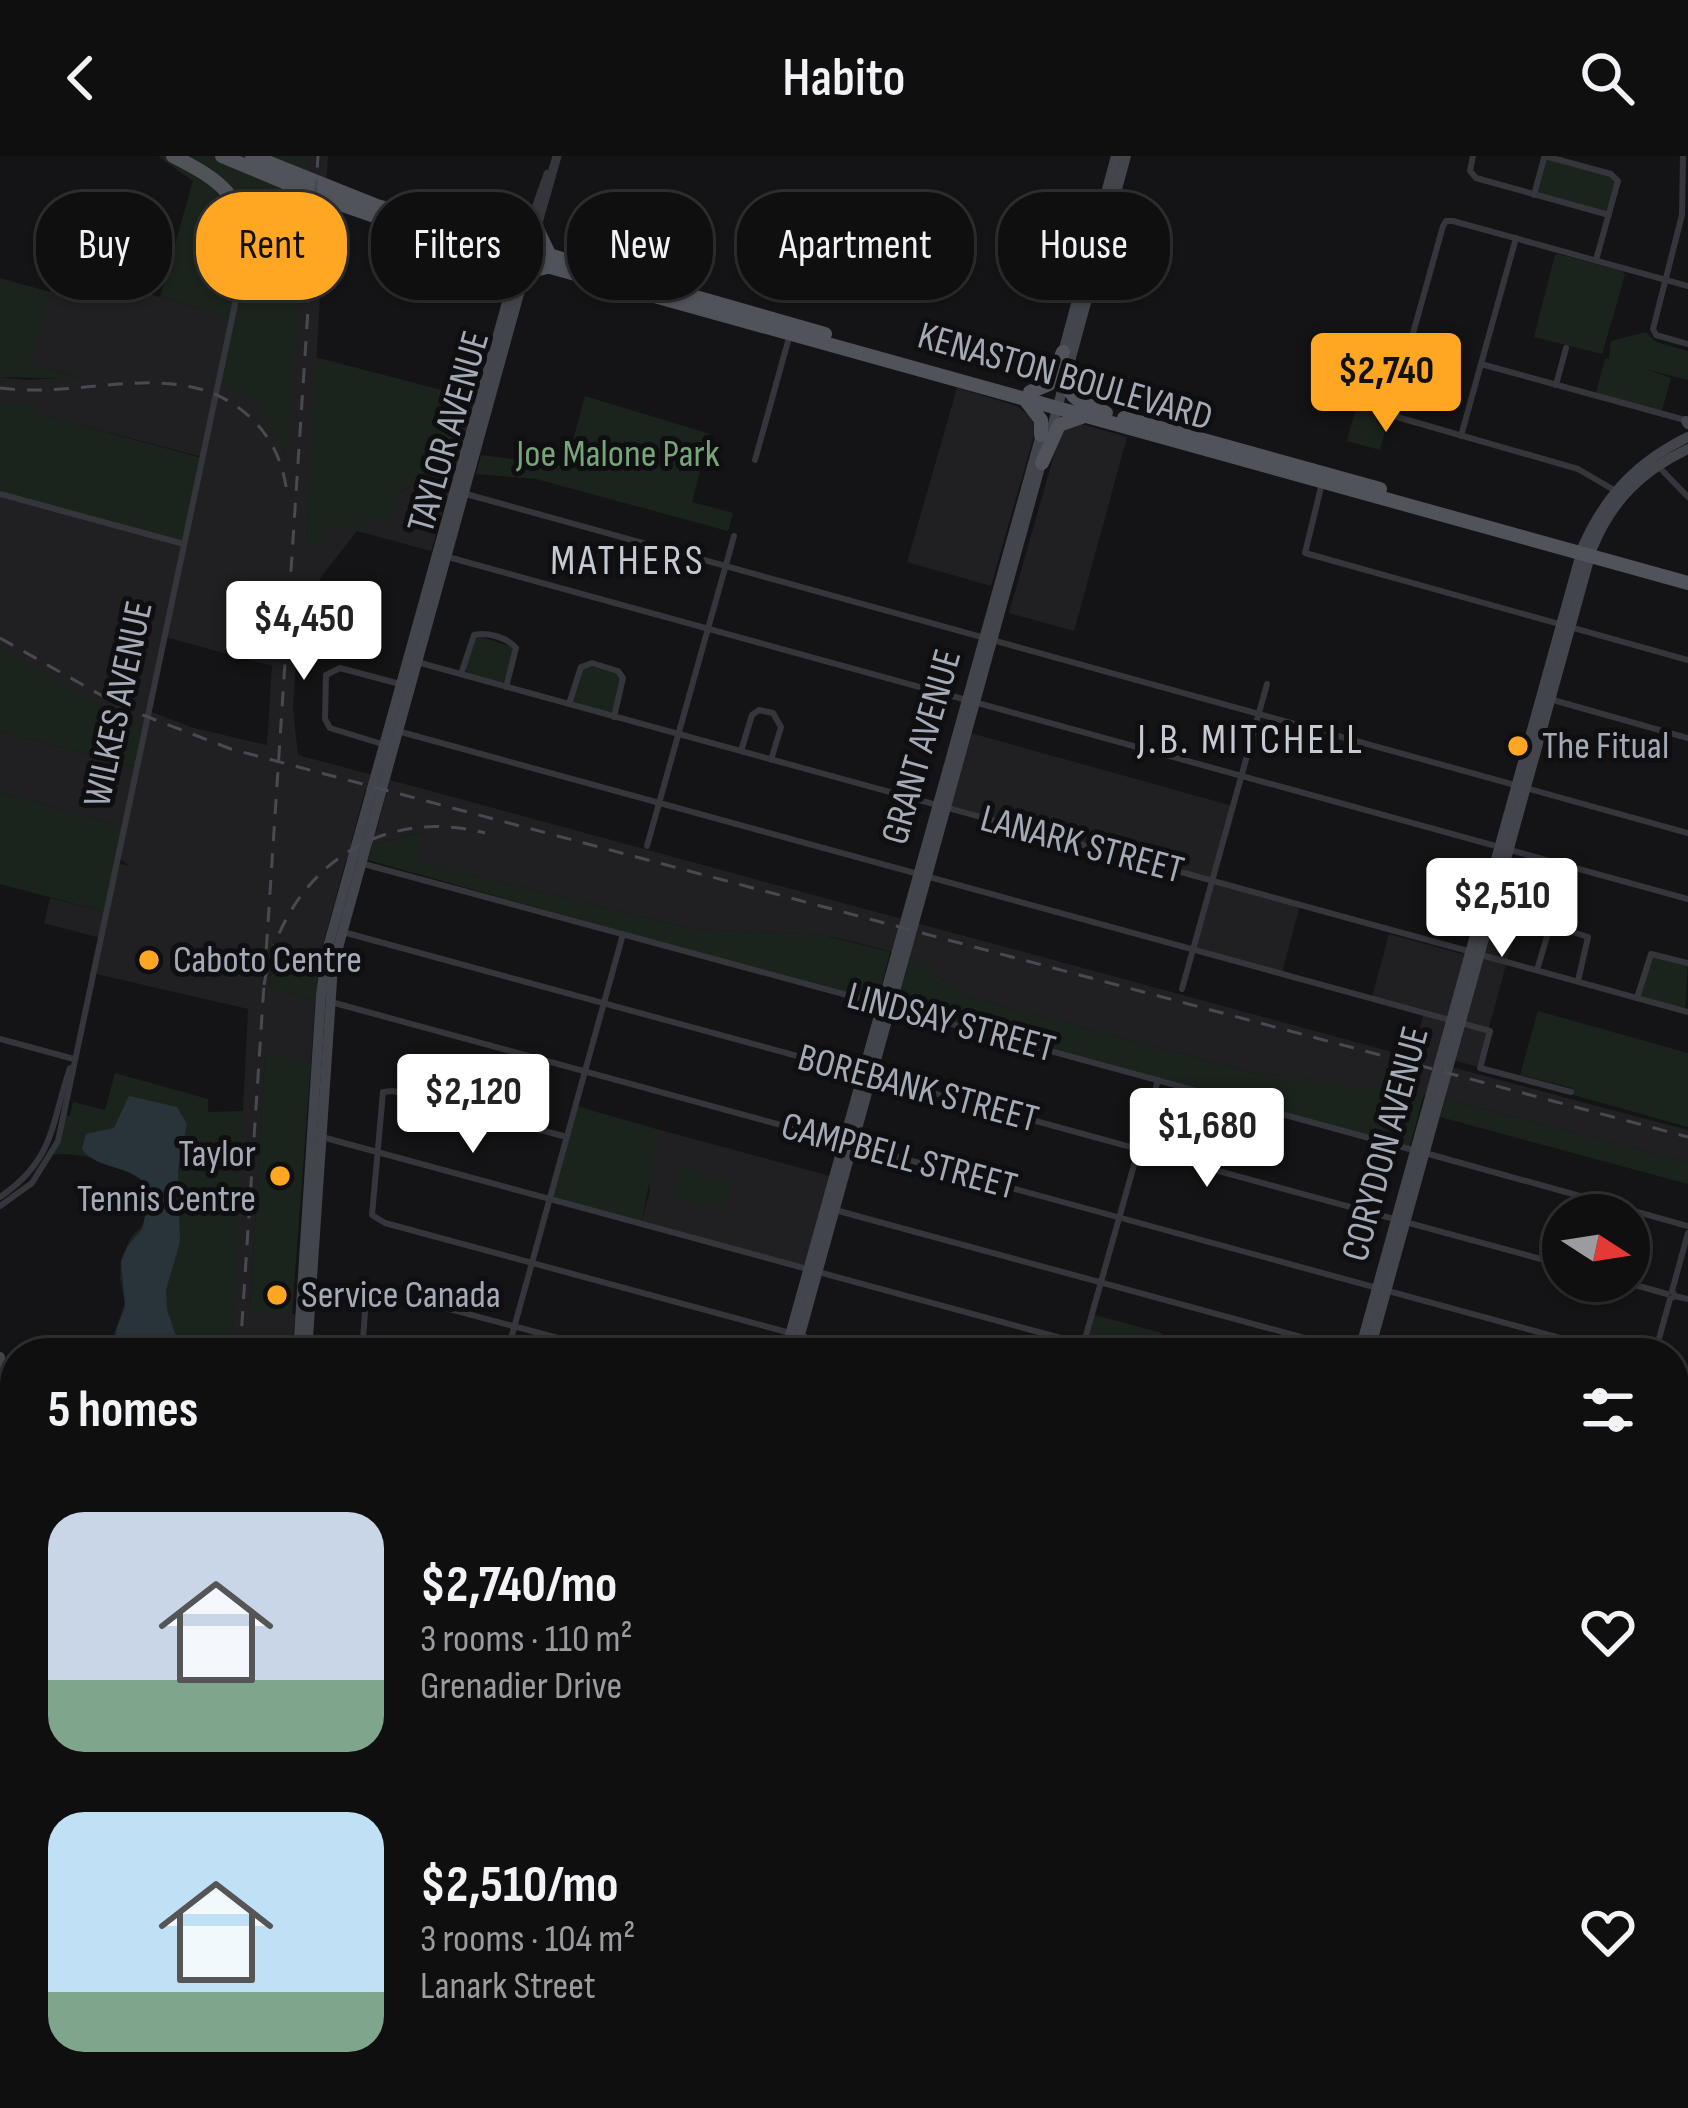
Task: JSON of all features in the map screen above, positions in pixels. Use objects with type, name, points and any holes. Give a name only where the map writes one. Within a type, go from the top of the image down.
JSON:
[{"type":"main road","points":[[172,156],[226,192]]},
{"type":"main road","name":"KENASTON BOULEVARD","points":[[223,156],[371,214]]},
{"type":"main road","name":"KENASTON BOULEVARD","points":[[252,156],[371,203]]},
{"type":"main road","name":"GRANT AVENUE","points":[[988,639],[1042,463],[1064,352],[1116,156]]},
{"type":"main road","name":"GRANT AVENUE","points":[[793,1338],[1041,435],[1067,373],[1126,156]]},
{"type":"main road","points":[[543,250],[549,263],[543,266]]},
{"type":"main road","name":"KENASTON BOULEVARD","points":[[543,261],[1027,396],[1106,413],[1688,579]]},
{"type":"main road","name":"TAYLOR AVENUE","points":[[308,1338],[322,1136],[328,947],[357,861],[513,300]]},
{"type":"main road","points":[[1041,435],[1041,420],[1027,396],[1049,384],[1064,352]]},
{"type":"main road","points":[[1067,373],[1066,387],[1072,398],[1106,413]]},
{"type":"main road","name":"KENASTON BOULEVARD","points":[[1053,403],[1086,417],[1322,483],[1587,551]]},
{"type":"main road","points":[[1042,463],[1059,424],[1086,417]]},
{"type":"main road","name":"CORYDON AVENUE","points":[[1364,1338],[1382,1289],[1587,551],[1618,493],[1688,437]]},
{"type":"main road","name":"CORYDON AVENUE","points":[[1655,461],[1688,448]]},
{"type":"main road","name":"TAYLOR AVENUE","points":[[393,730],[400,684],[412,661]]},
{"type":"main road","name":"TAYLOR AVENUE","points":[[299,1338],[326,1001],[357,861]]},
{"type":"main road","name":"CORYDON AVENUE","points":[[1373,1338],[1382,1289]]},
{"type":"main road","points":[[0,1357],[0,1437]]},
{"type":"street","name":"TAYLOR AVENUE","points":[[543,197],[556,156]]},
{"type":"street","points":[[1473,156],[1470,171],[1476,178],[1609,215]]},
{"type":"street","points":[[1534,195],[1545,156],[1616,177],[1618,187],[1596,260]]},
{"type":"street","points":[[1683,156],[1686,203],[1653,329],[1656,335],[1688,344]]},
{"type":"street","points":[[1618,493],[1578,469],[1402,420],[1393,411],[1446,221],[1688,286]]},
{"type":"street","points":[[1462,436],[1516,238]]},
{"type":"street","name":"WILKES AVENUE","points":[[0,1206],[32,1183],[50,1159],[60,1132],[236,300]]},
{"type":"street","points":[[755,460],[791,329]]},
{"type":"street","points":[[1556,385],[1566,348]]},
{"type":"street","points":[[1480,364],[1687,422]]},
{"type":"street","points":[[1655,461],[1688,497]]},
{"type":"street","points":[[1322,483],[1305,554],[1688,660]]},
{"type":"street","points":[[459,492],[1688,833]]},
{"type":"street","points":[[0,494],[184,544]]},
{"type":"street","points":[[647,846],[734,536]]},
{"type":"street","points":[[441,555],[1688,899]]},
{"type":"street","points":[[461,674],[474,635],[507,640],[516,648],[506,687]]},
{"type":"street","name":"LANARK STREET","points":[[412,661],[1687,1011]]},
{"type":"street","points":[[569,704],[580,667],[592,663],[618,670],[623,678],[614,717]]},
{"type":"street","points":[[388,745],[330,728],[326,675],[340,668],[400,684]]},
{"type":"street","points":[[1182,989],[1267,684]]},
{"type":"street","points":[[1545,698],[1688,738]]},
{"type":"street","points":[[741,751],[752,715],[759,710],[773,713],[781,727],[771,760]]},
{"type":"street","points":[[393,730],[1490,1031],[1480,1068],[1571,1092]]},
{"type":"street","name":"LINDSAY STREET","points":[[357,861],[1688,1229]]},
{"type":"street","points":[[1537,970],[1548,933],[1558,927],[1588,937],[1578,982]]},
{"type":"street","name":"BOREBANK STREET","points":[[343,932],[1542,1259]]},
{"type":"street","points":[[511,1338],[623,934]]},
{"type":"street","points":[[1637,998],[1651,954],[1688,963]]},
{"type":"street","points":[[1687,1011],[1688,1000]]},
{"type":"street","name":"CAMPBELL STREET","points":[[326,1001],[1561,1338]]},
{"type":"street","points":[[0,1039],[74,1059]]},
{"type":"street","name":"WILKES AVENUE","points":[[0,1197],[30,1172],[48,1146],[74,1059]]},
{"type":"street","points":[[1085,1338],[1158,1080]]},
{"type":"street","points":[[567,1137],[388,1091],[381,1096],[375,1219],[810,1338]]},
{"type":"street","points":[[322,1136],[1044,1338]]},
{"type":"street","points":[[830,1209],[1304,1338]]},
{"type":"street","points":[[1659,1338],[1688,1229]]},
{"type":"street","points":[[303,1276],[311,1290]]},
{"type":"street","points":[[1650,1289],[1688,1299]]},
{"type":"street","points":[[363,1338],[366,1298],[374,1291],[558,1338]]},
{"type":"shaded area","points":[[308,156],[328,156],[326,192],[305,192]]},
{"type":"shaded area","points":[[47,300],[170,300],[232,318],[238,388],[274,428],[285,454],[297,300],[320,300],[306,543],[330,526],[357,530],[410,487],[446,498],[437,532],[431,533],[436,535],[431,551],[357,531],[321,577],[298,628],[293,708],[298,755],[373,775],[351,843],[376,832],[390,780],[1411,1057],[1425,1010],[1372,997],[1389,934],[1466,955],[1428,1095],[1250,1072],[964,996],[910,957],[851,941],[824,935],[692,929],[415,861],[421,832],[372,845],[346,860],[318,963],[275,951],[269,987],[315,1001],[311,1062],[265,1055],[250,1310],[295,1314],[293,1338],[232,1338],[248,1009],[92,973],[100,938],[44,923],[50,898],[105,912],[120,864],[130,866],[117,857],[124,827],[0,792],[0,731],[136,767],[144,731],[0,648],[0,494],[202,457],[35,413],[36,407],[0,401],[0,377],[77,377],[29,364]],"holes":[[[165,637],[272,666],[267,745],[194,728],[149,711]]]},
{"type":"shaded area","points":[[957,388],[1017,406],[1034,420],[1033,439],[991,586],[907,562]]},
{"type":"shaded area","points":[[1078,423],[1127,437],[1074,631],[1009,613],[1060,434],[1063,427]]},
{"type":"shaded area","points":[[967,732],[1233,806],[1212,881],[1300,905],[1282,973],[1193,949],[1212,882],[946,808]]},
{"type":"shaded area","points":[[1502,881],[1527,888],[1482,1068],[1453,1060]]},
{"type":"shaded area","points":[[1451,1067],[1688,1130],[1688,1162],[1445,1099]]},
{"type":"shaded area","points":[[129,1096],[177,1107],[187,1124],[178,1170],[180,1242],[166,1290],[175,1338],[116,1338],[125,1306],[121,1262],[142,1229],[151,1193],[137,1176],[98,1162],[82,1149],[86,1134],[114,1128]]},
{"type":"shaded area","points":[[660,1130],[834,1177],[808,1269],[641,1223]]},
{"type":"green space","points":[[158,156],[308,156],[305,192],[196,192],[196,300],[298,300],[287,457],[252,402],[218,383],[232,318],[170,300],[172,255],[193,181]]},
{"type":"green space","points":[[1545,156],[1611,174],[1618,181],[1609,215],[1534,195]]},
{"type":"green space","points":[[1558,254],[1625,275],[1602,354],[1534,337]]},
{"type":"green space","points":[[0,278],[36,288],[36,300],[48,300],[30,364],[83,379],[0,377]]},
{"type":"green space","points":[[1646,332],[1656,342],[1688,351],[1688,380],[1644,369],[1671,378],[1661,414],[1595,396],[1611,341]]},
{"type":"green space","points":[[315,357],[480,400],[452,499],[409,487],[398,493],[390,522],[371,517],[357,531],[330,526],[317,544],[306,544]]},
{"type":"green space","name":"Joe Malone Park","points":[[585,396],[710,434],[692,502],[733,513],[728,531],[536,479],[476,474],[481,455],[566,466]]},
{"type":"green space","points":[[1359,397],[1385,405],[1388,419],[1380,450],[1347,441]]},
{"type":"green space","points":[[0,401],[36,406],[36,413],[202,458],[184,544],[0,494]]},
{"type":"green space","points":[[479,636],[512,647],[503,683],[468,674],[465,669]]},
{"type":"green space","points":[[0,648],[144,730],[136,767],[0,731]]},
{"type":"green space","points":[[584,664],[621,673],[614,717],[569,704]]},
{"type":"green space","points":[[0,792],[124,827],[105,912],[0,884]]},
{"type":"green space","points":[[422,832],[416,861],[692,929],[824,935],[890,952],[877,1003],[368,860],[372,845]]},
{"type":"green space","points":[[327,933],[315,1001],[269,987],[274,951],[317,963]]},
{"type":"green space","points":[[1651,954],[1688,963],[1685,1011],[1637,998]]},
{"type":"green space","points":[[910,957],[964,996],[1250,1072],[1424,1094],[1409,1149],[896,1008]]},
{"type":"green space","points":[[1538,1011],[1688,1053],[1688,1127],[1520,1075]]},
{"type":"green space","name":"Taylor Tennis Centre","points":[[265,1054],[311,1062],[292,1314],[250,1311]]},
{"type":"green space","points":[[115,1073],[208,1099],[208,1112],[244,1111],[232,1338],[115,1338],[125,1303],[121,1259],[143,1225],[150,1190],[132,1173],[105,1161],[52,1155],[73,1102],[105,1110]]},
{"type":"green space","points":[[1445,1099],[1688,1162],[1688,1184],[1440,1117]]},
{"type":"green space","points":[[576,1106],[660,1130],[641,1223],[549,1198]]},
{"type":"green space","points":[[681,1167],[732,1181],[724,1211],[673,1197]]},
{"type":"green space","points":[[1091,1314],[1162,1333],[1161,1338],[1085,1338]]},
{"type":"railway","points":[[241,1338],[318,156]]},
{"type":"railway","points":[[0,388],[133,383],[196,388],[225,399],[266,435],[287,494]]},
{"type":"railway","points":[[0,638],[122,707],[231,749],[1688,1137]]},
{"type":"railway","points":[[264,985],[274,946],[291,911],[313,881],[340,857],[371,840],[407,829],[445,827],[485,833]]},
{"type":"place","name":"The Fitual","points":[[1518,746]]},
{"type":"place","name":"Caboto Centre","points":[[149,960]]},
{"type":"place","name":"Taylor Tennis Centre","points":[[280,1176]]},
{"type":"place","name":"Service Canada","points":[[277,1295]]},
{"type":"district","name":"MATHERS","points":[[628,561]]},
{"type":"district","name":"J.B. MITCHELL","points":[[1251,740]]}]
